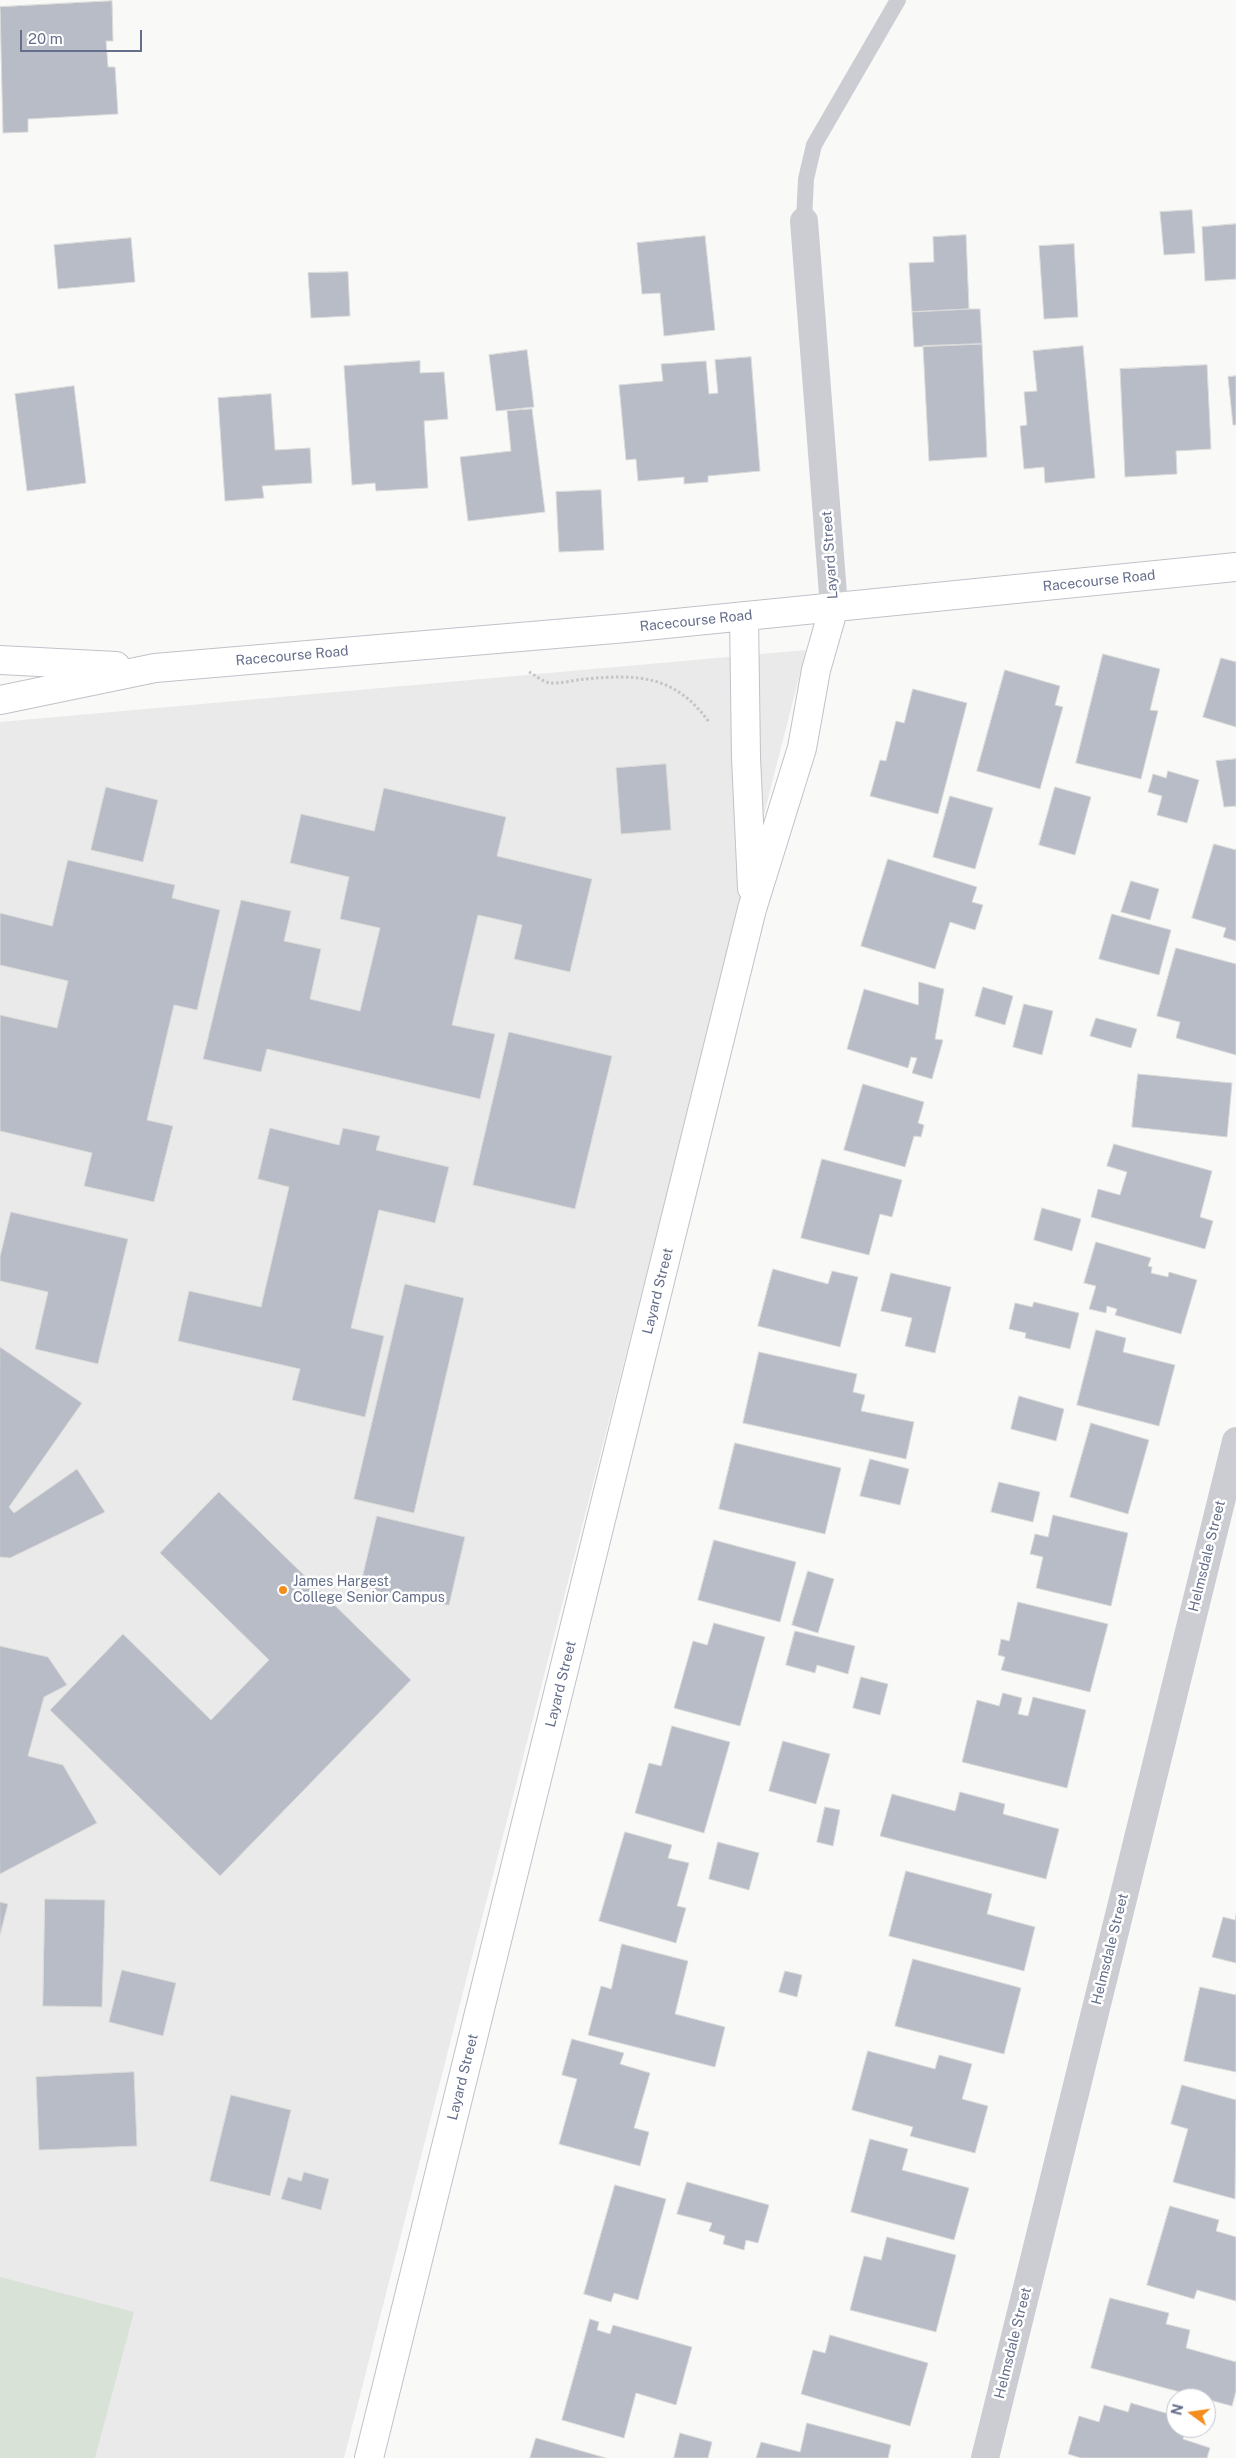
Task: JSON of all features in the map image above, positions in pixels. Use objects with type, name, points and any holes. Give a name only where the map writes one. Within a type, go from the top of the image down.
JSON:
[{"type":"street","name":"Layard Street","points":[[369,2458],[752,910],[802,748],[816,670],[834,607],[804,221]]},
{"type":"street","name":"Racecourse Road","points":[[0,700],[155,668],[744,616],[1236,567]]},
{"type":"street","name":"Layard Street","points":[[744,616],[746,757],[752,910]]},
{"type":"street","name":"Racecourse Road","points":[[0,660],[155,668]]},
{"type":"street","name":"Helmsdale Street","points":[[985,2458],[1236,1441]]},
{"type":"lane","points":[[804,221],[806,179],[814,146],[898,0]]},
{"type":"path","points":[[525,670],[548,683],[636,676],[664,684],[677,690],[691,702],[712,726]]},
{"type":"shaded area","name":"James Hargest College Senior Campus","points":[[806,650],[344,2458],[0,2458],[0,722]]},
{"type":"shaded area","points":[[0,2277],[134,2312],[95,2458],[0,2458]]},
{"type":"building","points":[[112,1],[113,41],[106,41],[108,67],[115,67],[118,114],[28,119],[28,132],[3,133],[0,7]]},
{"type":"building","points":[[1192,210],[1195,253],[1164,255],[1160,212]]},
{"type":"building","points":[[1236,224],[1236,279],[1205,281],[1202,227]]},
{"type":"building","points":[[966,235],[969,309],[912,312],[909,263],[934,262],[933,237]]},
{"type":"building","points":[[705,236],[715,330],[664,336],[660,293],[642,294],[637,243]]},
{"type":"building","points":[[131,238],[135,282],[58,289],[54,245]]},
{"type":"building","points":[[1074,244],[1078,317],[1044,319],[1039,246]]},
{"type":"building","points":[[348,272],[350,316],[311,318],[308,273]]},
{"type":"building","points":[[980,309],[982,344],[914,347],[912,312]]},
{"type":"building","points":[[982,344],[987,457],[929,461],[923,346]]},
{"type":"building","points":[[1083,346],[1095,478],[1045,483],[1044,467],[1024,469],[1020,426],[1027,425],[1024,392],[1037,391],[1033,351]]},
{"type":"building","points":[[527,350],[534,407],[496,411],[489,355]]},
{"type":"building","points":[[751,357],[760,471],[708,476],[708,482],[684,484],[684,477],[638,481],[636,459],[626,460],[619,385],[663,381],[661,364],[706,361],[709,394],[718,393],[715,360]]},
{"type":"building","points":[[420,361],[420,373],[444,372],[448,419],[424,421],[428,488],[376,491],[375,483],[352,485],[344,366]]},
{"type":"building","points":[[1207,365],[1211,449],[1176,451],[1177,474],[1125,477],[1120,369]]},
{"type":"building","points":[[1236,376],[1236,425],[1233,425],[1228,377]]},
{"type":"building","points":[[74,386],[86,483],[27,491],[15,394]]},
{"type":"building","points":[[271,394],[275,450],[310,448],[312,483],[262,486],[264,498],[225,501],[218,398]]},
{"type":"building","points":[[532,409],[545,512],[468,521],[460,457],[511,451],[507,411]]},
{"type":"building","points":[[601,490],[604,550],[559,552],[556,492]]},
{"type":"building","points":[[1103,654],[1160,669],[1150,710],[1158,711],[1141,779],[1076,763]]},
{"type":"building","points":[[1221,658],[1236,662],[1236,727],[1203,717]]},
{"type":"building","points":[[1005,670],[1060,686],[1055,705],[1063,707],[1040,789],[977,771]]},
{"type":"building","points":[[913,689],[967,703],[938,814],[870,796],[880,760],[886,761],[896,721],[904,723]]},
{"type":"building","points":[[1236,759],[1236,806],[1224,807],[1216,761]]},
{"type":"building","points":[[666,764],[671,830],[621,834],[616,768]]},
{"type":"building","points":[[1168,771],[1199,780],[1187,823],[1157,815],[1162,796],[1148,792],[1153,774],[1166,778]]},
{"type":"building","points":[[106,787],[158,800],[143,862],[91,850]]},
{"type":"building","points":[[1055,787],[1091,797],[1075,855],[1039,845]]},
{"type":"building","points":[[384,788],[506,817],[497,856],[592,879],[570,972],[514,959],[522,925],[478,915],[452,1025],[495,1034],[480,1099],[267,1049],[261,1072],[203,1059],[241,900],[291,911],[284,941],[321,949],[310,999],[360,1011],[380,928],[340,919],[349,877],[290,863],[301,814],[374,831]]},
{"type":"building","points":[[950,796],[993,808],[975,869],[933,857]]},
{"type":"building","points":[[1214,844],[1236,850],[1236,941],[1223,937],[1226,928],[1192,918]]},
{"type":"building","points":[[888,859],[977,887],[972,902],[983,905],[975,930],[950,922],[935,969],[861,946]]},
{"type":"building","points":[[68,860],[175,885],[172,898],[220,910],[197,1010],[174,1005],[147,1120],[173,1126],[154,1202],[84,1186],[92,1153],[0,1131],[0,1015],[57,1028],[68,981],[0,965],[0,913],[52,926]]},
{"type":"building","points":[[1131,881],[1159,889],[1150,920],[1121,912]]},
{"type":"building","points":[[1112,914],[1171,930],[1159,975],[1099,959]]},
{"type":"building","points":[[1176,948],[1236,964],[1236,1055],[1176,1038],[1180,1022],[1157,1016]]},
{"type":"building","points":[[919,982],[944,989],[935,1039],[943,1040],[932,1079],[912,1073],[917,1058],[911,1057],[908,1068],[847,1049],[864,989],[918,1005]]},
{"type":"building","points":[[983,987],[1013,996],[1005,1025],[975,1016]]},
{"type":"building","points":[[1024,1004],[1053,1011],[1042,1055],[1013,1047]]},
{"type":"building","points":[[1096,1018],[1137,1029],[1131,1048],[1090,1036]]},
{"type":"building","points":[[509,1032],[612,1056],[575,1209],[473,1185]]},
{"type":"building","points":[[1138,1074],[1232,1083],[1227,1137],[1132,1127]]},
{"type":"building","points":[[863,1084],[924,1102],[918,1123],[924,1125],[921,1137],[914,1136],[905,1167],[844,1150]]},
{"type":"building","points":[[270,1128],[339,1145],[343,1128],[380,1136],[376,1150],[449,1167],[435,1223],[379,1210],[351,1328],[384,1336],[365,1417],[292,1400],[300,1369],[178,1341],[189,1291],[261,1307],[289,1187],[258,1179]]},
{"type":"building","points":[[1114,1144],[1212,1171],[1200,1217],[1213,1221],[1205,1249],[1091,1217],[1098,1189],[1120,1195],[1127,1172],[1107,1166]]},
{"type":"building","points":[[822,1159],[902,1180],[892,1217],[880,1214],[869,1255],[801,1238]]},
{"type":"building","points":[[1042,1208],[1081,1219],[1072,1251],[1034,1240]]},
{"type":"building","points":[[11,1212],[128,1239],[98,1364],[35,1349],[48,1292],[0,1281],[0,1257]]},
{"type":"building","points":[[1096,1242],[1151,1258],[1148,1266],[1152,1267],[1151,1273],[1168,1277],[1169,1272],[1197,1280],[1181,1334],[1115,1315],[1117,1309],[1107,1306],[1106,1313],[1089,1309],[1096,1286],[1084,1283]]},
{"type":"building","points":[[773,1269],[828,1284],[832,1271],[858,1277],[840,1347],[758,1326]]},
{"type":"building","points":[[891,1273],[951,1287],[935,1353],[905,1346],[912,1318],[881,1311]]},
{"type":"building","points":[[405,1284],[464,1298],[414,1513],[354,1499]]},
{"type":"building","points":[[1034,1302],[1079,1313],[1070,1349],[1025,1338],[1026,1333],[1009,1329],[1015,1303],[1032,1307]]},
{"type":"building","points":[[1096,1330],[1126,1338],[1123,1352],[1175,1365],[1159,1426],[1077,1405]]},
{"type":"building","points":[[0,1347],[82,1403],[9,1507],[14,1513],[77,1469],[105,1512],[10,1558],[0,1557]]},
{"type":"building","points":[[759,1352],[857,1374],[853,1392],[865,1395],[861,1411],[914,1422],[906,1459],[743,1423]]},
{"type":"building","points":[[1019,1396],[1064,1409],[1056,1441],[1011,1429]]},
{"type":"building","points":[[1091,1423],[1149,1440],[1128,1514],[1070,1497]]},
{"type":"building","points":[[735,1443],[841,1468],[825,1534],[719,1509]]},
{"type":"building","points":[[870,1459],[909,1469],[900,1505],[860,1496]]},
{"type":"building","points":[[999,1482],[1040,1492],[1033,1522],[991,1512]]},
{"type":"building","points":[[219,1492],[411,1680],[220,1876],[50,1710],[123,1634],[211,1720],[269,1660],[160,1553]]},
{"type":"building","points":[[1053,1515],[1128,1533],[1111,1606],[1036,1588],[1043,1557],[1030,1554],[1035,1534],[1048,1537]]},
{"type":"building","points":[[377,1516],[465,1537],[449,1605],[402,1602],[361,1584]]},
{"type":"building","points":[[714,1540],[796,1562],[780,1622],[698,1600]]},
{"type":"building","points":[[808,1571],[834,1579],[818,1633],[792,1625]]},
{"type":"building","points":[[1018,1602],[1108,1624],[1090,1692],[1001,1670],[1005,1657],[998,1655],[1001,1639],[1009,1641]]},
{"type":"building","points":[[714,1623],[765,1637],[740,1726],[674,1708],[693,1641],[707,1645]]},
{"type":"building","points":[[795,1631],[855,1646],[848,1674],[817,1665],[815,1673],[786,1665]]},
{"type":"building","points":[[0,1646],[48,1657],[67,1685],[44,1697],[28,1756],[63,1765],[97,1823],[0,1874]]},
{"type":"building","points":[[861,1677],[888,1684],[880,1715],[853,1708]]},
{"type":"building","points":[[1003,1693],[1022,1698],[1018,1714],[1028,1716],[1033,1697],[1086,1710],[1067,1788],[962,1762],[977,1700],[999,1706]]},
{"type":"building","points":[[672,1726],[730,1742],[704,1833],[635,1813],[649,1763],[661,1766]]},
{"type":"building","points":[[783,1741],[830,1754],[816,1804],[769,1791]]},
{"type":"building","points":[[960,1792],[1005,1804],[1003,1814],[1059,1829],[1046,1879],[880,1836],[892,1794],[955,1811]]},
{"type":"building","points":[[825,1807],[840,1810],[833,1846],[817,1842]]},
{"type":"building","points":[[625,1832],[672,1845],[668,1858],[689,1863],[677,1906],[686,1908],[676,1943],[599,1921]]},
{"type":"building","points":[[718,1842],[759,1853],[749,1890],[709,1879]]},
{"type":"building","points":[[906,1871],[992,1894],[987,1914],[1035,1927],[1024,1971],[889,1936]]},
{"type":"building","points":[[45,1899],[105,1900],[102,2007],[43,2006]]},
{"type":"building","points":[[0,1902],[8,1904],[0,1935]]},
{"type":"building","points":[[1236,1915],[1236,1963],[1212,1957],[1223,1917],[1235,1920]]},
{"type":"building","points":[[622,1944],[688,1961],[675,2014],[725,2027],[715,2067],[588,2035],[601,1986],[611,1989]]},
{"type":"building","points":[[913,1959],[1021,1988],[1004,2054],[895,2026]]},
{"type":"building","points":[[122,1970],[176,1983],[163,2036],[109,2022]]},
{"type":"building","points":[[785,1971],[802,1975],[797,1997],[779,1992]]},
{"type":"building","points":[[1200,1987],[1236,1995],[1236,2072],[1184,2061]]},
{"type":"building","points":[[572,2039],[624,2053],[620,2064],[650,2073],[634,2128],[649,2132],[640,2166],[559,2144],[577,2079],[562,2075]]},
{"type":"building","points":[[868,2051],[935,2069],[939,2055],[972,2064],[962,2099],[988,2106],[975,2153],[910,2136],[913,2127],[852,2110]]},
{"type":"building","points":[[134,2072],[137,2146],[39,2150],[36,2077]]},
{"type":"building","points":[[1182,2085],[1236,2100],[1235,2199],[1173,2182],[1188,2129],[1171,2124]]},
{"type":"building","points":[[231,2095],[291,2110],[270,2196],[210,2181]]},
{"type":"building","points":[[870,2139],[908,2149],[902,2170],[969,2188],[954,2240],[851,2212]]},
{"type":"building","points":[[304,2172],[329,2179],[321,2210],[281,2199],[288,2177],[301,2181]]},
{"type":"building","points":[[687,2182],[769,2205],[758,2243],[746,2240],[744,2250],[723,2244],[725,2236],[709,2231],[712,2223],[677,2214]]},
{"type":"building","points":[[615,2185],[666,2199],[638,2300],[614,2293],[611,2302],[584,2294]]},
{"type":"building","points":[[1170,2206],[1219,2220],[1216,2231],[1236,2237],[1236,2301],[1197,2290],[1194,2299],[1147,2285]]},
{"type":"building","points":[[887,2237],[956,2255],[936,2332],[850,2310],[864,2256],[881,2260]]},
{"type":"building","points":[[1110,2298],[1169,2313],[1166,2324],[1190,2330],[1186,2348],[1236,2362],[1236,2391],[1232,2406],[1216,2402],[1216,2388],[1166,2388],[1091,2368]]},
{"type":"building","points":[[590,2319],[599,2322],[597,2330],[610,2334],[613,2325],[692,2347],[676,2405],[636,2393],[624,2438],[562,2420]]},
{"type":"building","points":[[830,2335],[928,2363],[910,2426],[801,2394],[813,2350],[825,2353]]},
{"type":"building","points":[[1131,2403],[1166,2413],[1166,2438],[1183,2438],[1210,2448],[1207,2458],[1081,2458],[1068,2454],[1079,2416],[1099,2422],[1104,2405],[1128,2412]]},
{"type":"building","points":[[807,2423],[891,2445],[888,2458],[756,2458],[761,2442],[800,2452]]},
{"type":"building","points":[[680,2433],[712,2442],[708,2458],[674,2458]]},
{"type":"building","points":[[536,2438],[606,2458],[530,2458]]},
{"type":"place","name":"James Hargest College Senior Campus","points":[[283,1590]]}]
